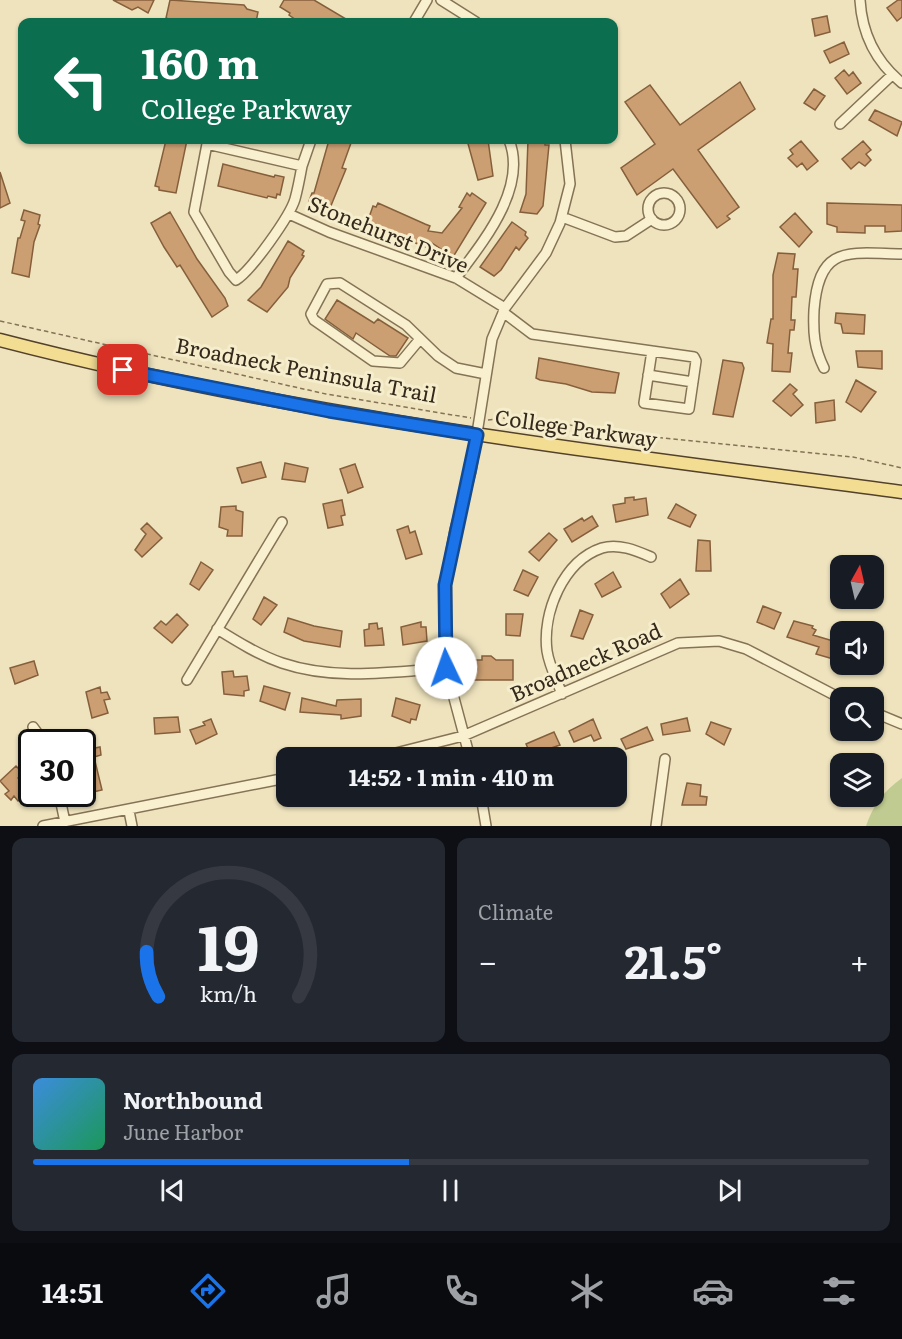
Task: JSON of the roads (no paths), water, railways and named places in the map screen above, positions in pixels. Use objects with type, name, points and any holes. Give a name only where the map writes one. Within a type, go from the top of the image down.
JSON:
[{"type":"main road","name":"College Parkway","points":[[0,340],[62,357],[235,393],[477,435],[902,492]]},
{"type":"street","points":[[416,18],[427,0]]},
{"type":"street","points":[[441,0],[470,18]]},
{"type":"street","points":[[860,0],[864,30],[875,54],[892,75],[902,83]]},
{"type":"street","points":[[840,124],[892,75]]},
{"type":"street","points":[[302,166],[207,144],[194,212],[236,280],[254,262],[289,214],[310,144]]},
{"type":"street","points":[[456,278],[495,221],[505,202],[513,161],[510,144]]},
{"type":"street","points":[[466,747],[446,668],[445,585],[477,435],[492,339],[504,310],[546,253],[562,217],[570,184],[566,144]]},
{"type":"street","name":"Stonehurst Drive","points":[[289,214],[329,232],[456,278],[504,310],[532,333],[694,357],[696,361],[693,382]]},
{"type":"street","points":[[562,217],[615,237],[626,236],[652,219]]},
{"type":"street","points":[[824,368],[813,334],[816,288],[824,267],[837,258],[848,255],[902,254]]},
{"type":"street","points":[[420,339],[400,363],[373,362],[314,320],[310,314],[327,284],[340,283],[406,325],[456,368],[486,374]]},
{"type":"street","points":[[648,375],[693,382],[689,409],[644,403],[648,375],[652,351]]},
{"type":"street","points":[[187,680],[282,522]]},
{"type":"street","points":[[562,694],[547,651],[548,622],[553,601],[564,580],[579,563],[603,548],[627,548],[651,557]]},
{"type":"street","points":[[217,629],[255,652],[307,670],[352,674],[446,668]]},
{"type":"street","name":"Broadneck Road","points":[[420,747],[463,736],[678,643],[719,641],[747,649],[830,693]]},
{"type":"street","points":[[884,717],[902,724]]},
{"type":"street","points":[[656,826],[665,759]]},
{"type":"street","points":[[43,826],[129,811],[276,780]]},
{"type":"street","points":[[62,807],[65,822]]},
{"type":"street","points":[[483,807],[486,826]]},
{"type":"street","points":[[129,811],[132,826]]}]
